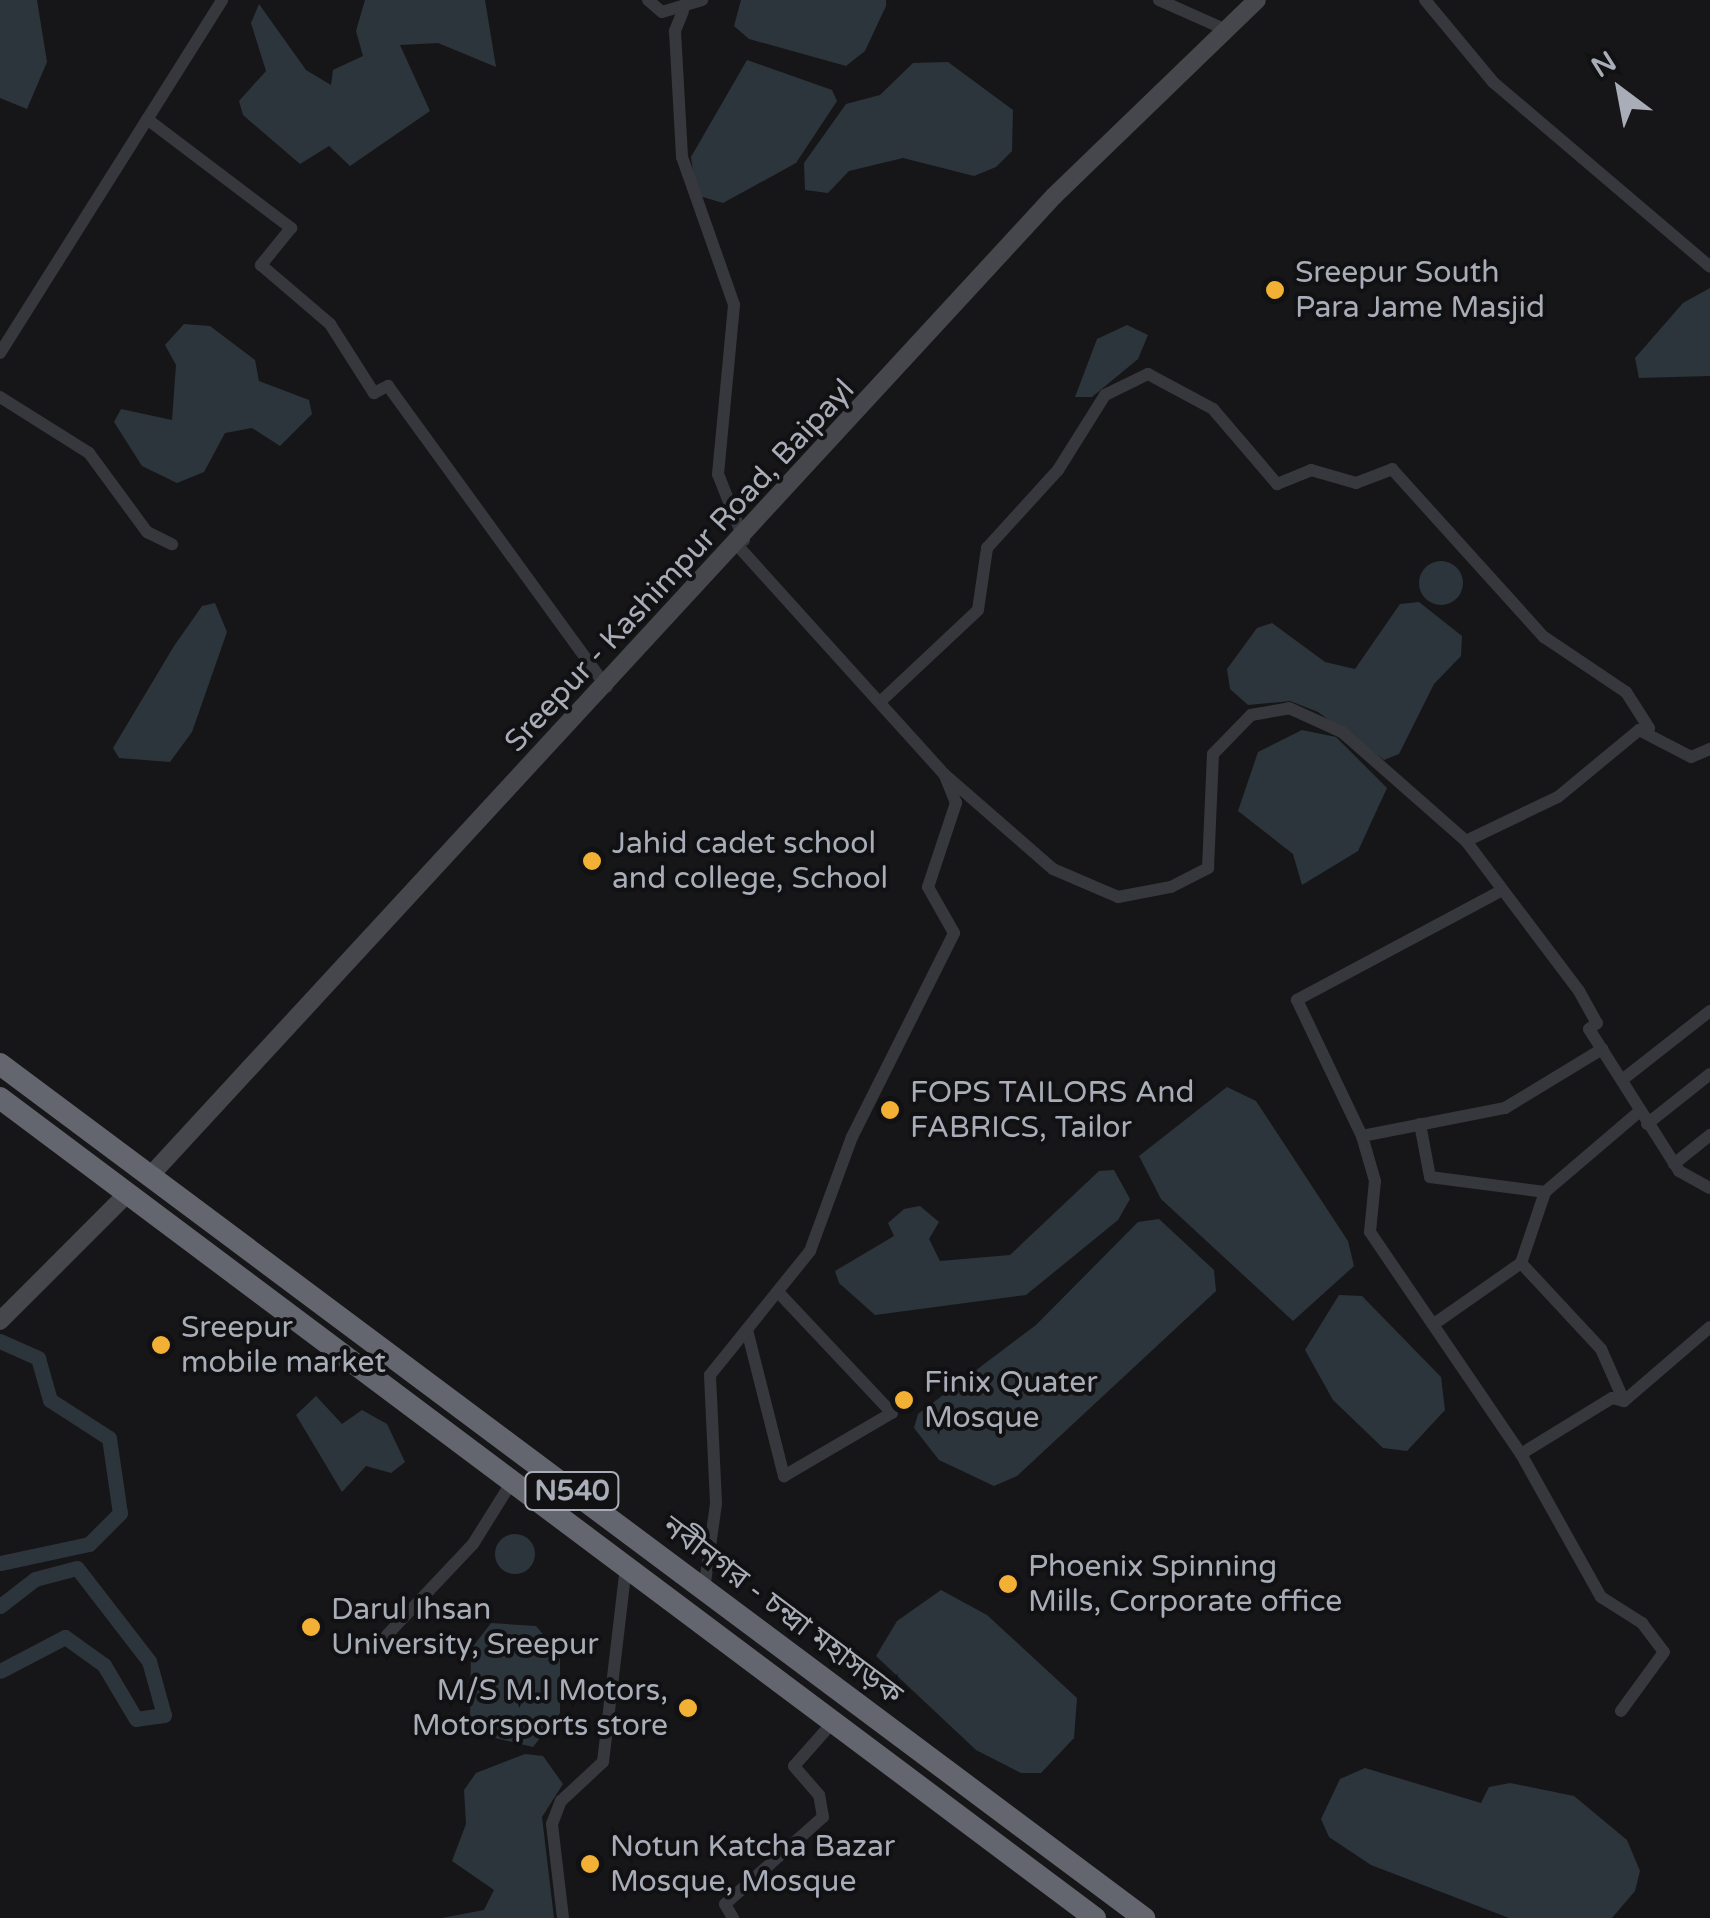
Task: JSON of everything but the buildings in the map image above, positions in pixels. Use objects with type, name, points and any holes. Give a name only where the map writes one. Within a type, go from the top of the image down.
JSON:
[{"type":"highway","name":"নবীনগর - চন্দ্রা মহাসড়ক","points":[[0,1064],[1144,1918]]},
{"type":"highway","name":"নবীনগর - চন্দ্রা মহাসড়ক","points":[[0,1098],[627,1562],[1095,1918]]},
{"type":"street","points":[[0,353],[222,0]]},
{"type":"street","points":[[648,0],[662,12],[682,11],[702,0]]},
{"type":"street","points":[[1159,0],[1224,30]]},
{"type":"street","name":"Sreepur - Kashimpur Road, Baipayl","points":[[150,1176],[741,543],[1054,196],[1257,0]]},
{"type":"street","points":[[1425,0],[1492,82],[1710,267]]},
{"type":"street","points":[[682,11],[675,31],[682,158],[734,305],[718,474],[741,543],[944,774],[1052,869],[1118,897],[1208,868],[1212,754],[1251,715],[1289,708],[1342,732],[1466,841],[1497,893],[1578,992],[1602,1049],[1674,1164],[1710,1188]]},
{"type":"street","points":[[148,119],[291,228],[261,265],[330,324],[374,393],[388,386],[607,687]]},
{"type":"street","points":[[880,702],[978,610],[986,548],[1058,470],[1105,396],[1148,374],[1213,409],[1277,484],[1311,470],[1356,482],[1392,469],[1544,638],[1636,700],[1665,750],[1691,757],[1710,749]]},
{"type":"street","points":[[0,397],[89,452],[147,532],[172,544]]},
{"type":"street","points":[[1466,841],[1558,797],[1649,728]]},
{"type":"street","points":[[704,1590],[716,1503],[710,1375],[810,1251],[852,1137],[954,933],[928,887],[956,803],[944,774]]},
{"type":"street","points":[[1497,893],[1298,995],[1362,1136],[1375,1182],[1370,1232],[1521,1454],[1601,1597],[1642,1623],[1664,1652],[1621,1711]]},
{"type":"street","points":[[1622,1080],[1710,1011]]},
{"type":"street","points":[[1362,1136],[1505,1108],[1602,1049]]},
{"type":"street","points":[[1434,1324],[1522,1263],[1545,1192],[1643,1118],[1710,1074]]},
{"type":"street","points":[[1420,1124],[1430,1177],[1545,1192]]},
{"type":"street","points":[[1674,1164],[1710,1135]]},
{"type":"street","points":[[0,1321],[127,1194]]},
{"type":"street","points":[[1522,1263],[1600,1349],[1624,1401]]},
{"type":"street","points":[[746,1330],[784,1476],[892,1412],[778,1292]]},
{"type":"street","points":[[1624,1401],[1710,1327]]},
{"type":"street","points":[[1521,1454],[1612,1398],[1624,1401]]},
{"type":"street","points":[[386,1636],[474,1544],[514,1478]]},
{"type":"street","points":[[563,1918],[552,1824],[561,1800],[603,1762],[627,1562]]},
{"type":"street","points":[[734,1918],[725,1904],[822,1817],[819,1795],[794,1766],[835,1719]]},
{"type":"shaded area","points":[[0,0],[37,0],[47,62],[27,109],[0,98]]},
{"type":"shaded area","points":[[365,0],[485,0],[496,67],[438,43],[400,45],[430,111],[350,166],[329,146],[300,164],[243,115],[239,101],[266,71],[251,23],[259,4],[306,70],[331,85],[333,70],[363,56],[356,31]]},
{"type":"shaded area","points":[[741,0],[886,0],[886,6],[865,51],[846,66],[749,39],[734,26]]},
{"type":"shaded area","points":[[747,60],[832,90],[837,101],[796,163],[723,203],[696,195],[691,157]]},
{"type":"shaded area","points":[[948,62],[1013,110],[1012,151],[996,167],[974,176],[903,158],[849,171],[828,193],[805,190],[804,163],[846,104],[880,95],[913,63]]},
{"type":"shaded area","points":[[1710,288],[1710,376],[1639,378],[1635,358],[1683,303]]},
{"type":"shaded area","points":[[184,324],[210,326],[255,360],[259,381],[309,400],[312,414],[280,446],[252,428],[225,433],[204,472],[177,483],[142,466],[114,422],[121,409],[172,420],[176,365],[165,345]]},
{"type":"shaded area","points":[[1127,325],[1148,335],[1138,359],[1092,397],[1075,397],[1097,339]]},
{"type":"shaded area","points":[[1441,561],[1457,567],[1463,583],[1457,599],[1441,605],[1425,599],[1419,583],[1425,567]]},
{"type":"shaded area","points":[[1419,602],[1462,636],[1461,656],[1434,684],[1399,754],[1384,760],[1318,712],[1290,701],[1248,705],[1230,689],[1227,669],[1257,628],[1272,623],[1325,662],[1355,669],[1400,604]]},
{"type":"shaded area","points":[[215,603],[227,632],[192,732],[170,762],[119,758],[113,748],[174,646],[202,606]]},
{"type":"shaded area","points":[[1302,730],[1336,737],[1387,788],[1358,851],[1302,885],[1293,854],[1238,811],[1258,752]]},
{"type":"shaded area","points":[[1227,1087],[1256,1101],[1348,1241],[1354,1266],[1293,1321],[1161,1199],[1139,1156]]},
{"type":"shaded area","points":[[1114,1170],[1130,1199],[1118,1220],[1026,1295],[875,1315],[839,1283],[835,1271],[894,1236],[888,1223],[904,1209],[920,1206],[939,1222],[929,1239],[940,1261],[1010,1255],[1099,1171]]},
{"type":"shaded area","points":[[1159,1219],[1214,1270],[1216,1291],[1017,1476],[994,1486],[939,1460],[914,1428],[918,1414],[1036,1325],[1138,1222]]},
{"type":"shaded area","points":[[1339,1295],[1362,1296],[1441,1377],[1445,1410],[1407,1451],[1383,1448],[1333,1400],[1305,1350]]},
{"type":"shaded area","points":[[316,1396],[342,1424],[362,1410],[387,1424],[405,1462],[391,1473],[366,1466],[342,1492],[296,1415]]},
{"type":"shaded area","points":[[515,1534],[529,1540],[535,1554],[529,1568],[515,1574],[501,1568],[495,1554],[501,1540]]},
{"type":"shaded area","points":[[941,1590],[987,1615],[1077,1698],[1074,1738],[1041,1773],[1021,1773],[976,1750],[876,1656],[897,1621]]},
{"type":"shaded area","points":[[491,1623],[536,1626],[560,1654],[560,1713],[533,1747],[483,1735],[470,1718],[471,1649]]},
{"type":"shaded area","points":[[525,1754],[543,1756],[563,1784],[542,1817],[554,1918],[442,1918],[484,1910],[494,1890],[452,1861],[466,1824],[464,1790],[476,1773]]},
{"type":"shaded area","points":[[1365,1768],[1481,1803],[1489,1787],[1510,1783],[1574,1796],[1627,1840],[1640,1871],[1635,1891],[1612,1918],[1509,1918],[1371,1865],[1329,1837],[1321,1819],[1340,1779]]},
{"type":"waterway","points":[[0,1341],[38,1358],[50,1400],[109,1438],[120,1513],[89,1544],[0,1563]]},
{"type":"waterway","points":[[0,1606],[35,1579],[77,1568],[149,1661],[164,1715],[136,1719],[104,1665],[65,1637],[0,1671]]},
{"type":"place","name":"Sreepur South Para Jame Masjid","points":[[1275,290]]},
{"type":"place","name":"Jahid cadet school and college, School","points":[[592,861]]},
{"type":"place","name":"FOPS TAILORS And FABRICS, Tailor","points":[[890,1110]]},
{"type":"place","name":"Sreepur mobile market","points":[[161,1345]]},
{"type":"place","name":"Finix Quater Mosque","points":[[904,1400]]},
{"type":"place","name":"Phoenix Spinning Mills, Corporate office","points":[[1008,1584]]},
{"type":"place","name":"Darul Ihsan University, Sreepur","points":[[311,1627]]},
{"type":"place","name":"M/S M.I Motors, Motorsports store","points":[[688,1708]]},
{"type":"place","name":"Notun Katcha Bazar Mosque, Mosque","points":[[590,1864]]}]
